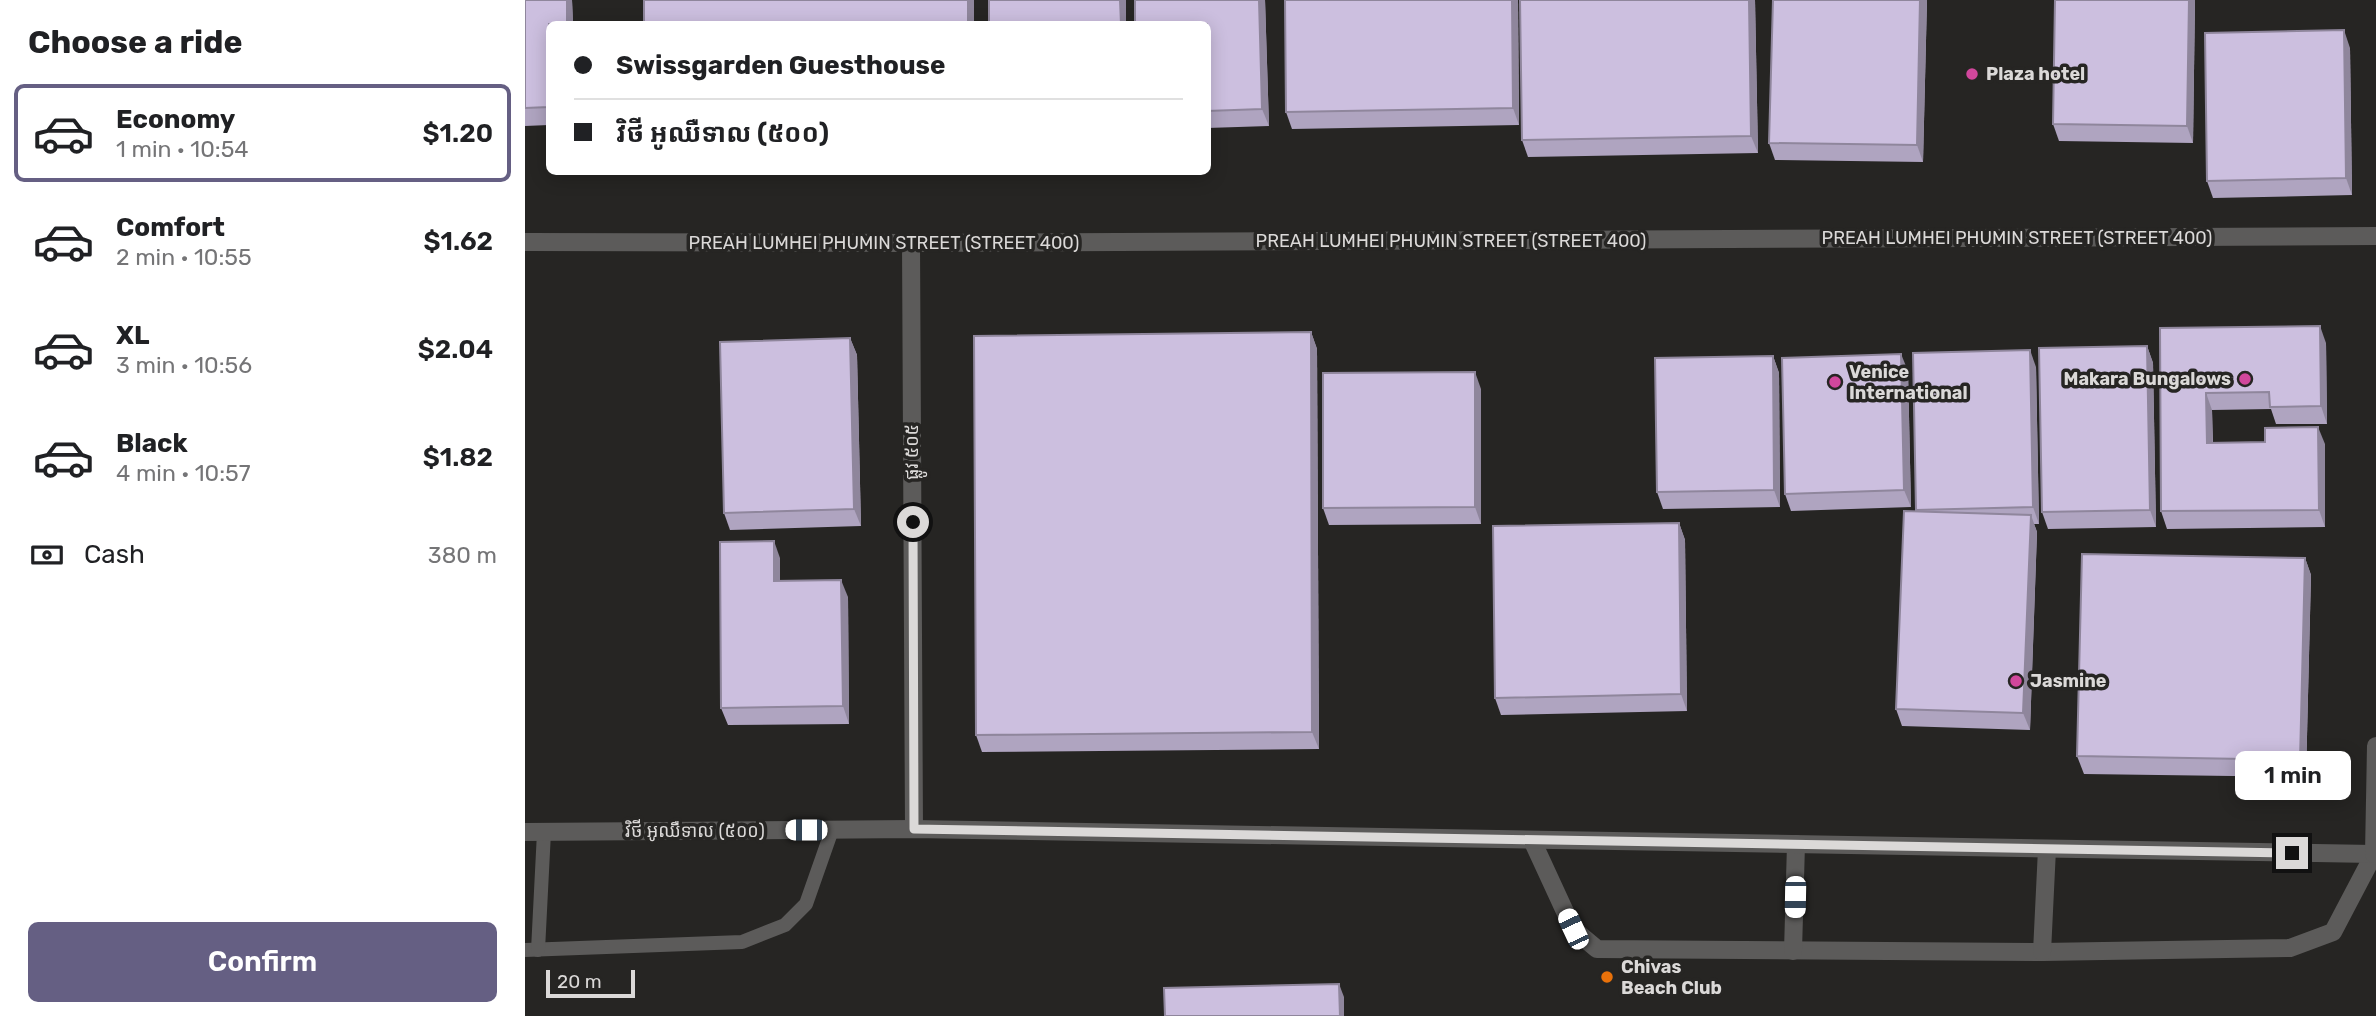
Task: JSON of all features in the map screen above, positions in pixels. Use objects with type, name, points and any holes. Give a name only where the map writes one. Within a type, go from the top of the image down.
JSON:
[{"type":"street","name":"PREAH LUMHEI PHUMIN STREET (STREET 400)","points":[[525,242],[911,243],[2376,236]]},
{"type":"street","name":"ផ្លូវ ៥០៥","points":[[911,243],[914,829]]},
{"type":"street","points":[[1532,840],[1573,929],[1597,949],[2042,952],[2290,948],[2333,932],[2375,855],[2376,746]]},
{"type":"street","name":"វិថី អូឈឺទាល (៥០០)","points":[[525,832],[914,829],[2375,855]]},
{"type":"street","points":[[1793,950],[1796,844]]},
{"type":"street","points":[[2042,952],[2047,849]]},
{"type":"lane","points":[[544,832],[532,950],[742,942],[785,925],[806,905],[832,830]]},
{"type":"building","points":[[525,0],[567,0],[567,21],[546,21],[546,107],[525,108]]},
{"type":"building","points":[[644,0],[968,0],[968,21],[644,21]]},
{"type":"building","points":[[989,0],[1120,0],[1121,21],[989,21]]},
{"type":"building","points":[[1135,0],[1259,0],[1262,109],[1211,111],[1211,21],[1135,21]]},
{"type":"building","points":[[1285,0],[1512,0],[1513,108],[1286,112]]},
{"type":"building","points":[[1520,0],[1749,0],[1751,136],[1522,140]]},
{"type":"building","points":[[1773,0],[1920,0],[1917,145],[1769,143]]},
{"type":"building","points":[[2055,0],[2189,0],[2187,126],[2053,124]]},
{"type":"building","points":[[2344,30],[2346,178],[2207,181],[2205,33]]},
{"type":"building","points":[[2320,326],[2321,406],[2270,407],[2269,392],[2206,393],[2207,443],[2265,442],[2265,428],[2318,427],[2319,510],[2161,511],[2160,328]]},
{"type":"building","points":[[1311,332],[1312,732],[976,735],[974,336]]},
{"type":"building","points":[[850,338],[854,509],[724,513],[720,342]]},
{"type":"building","points":[[2147,346],[2150,510],[2042,512],[2039,348]]},
{"type":"building","points":[[2030,350],[2033,507],[1916,510],[1913,353]]},
{"type":"building","points":[[1901,354],[1904,490],[1785,494],[1782,358]]},
{"type":"building","points":[[1773,356],[1774,490],[1657,492],[1655,358]]},
{"type":"building","points":[[1475,372],[1475,507],[1323,508],[1323,373]]},
{"type":"building","points":[[1904,511],[2031,515],[2023,713],[1896,709]]},
{"type":"building","points":[[1679,523],[1681,694],[1495,698],[1493,526]]},
{"type":"building","points":[[774,541],[774,581],[841,580],[843,706],[721,708],[720,542]]},
{"type":"building","points":[[2082,554],[2305,558],[2300,760],[2077,756]]},
{"type":"building","points":[[1339,984],[1340,1016],[1165,1016],[1164,988]]},
{"type":"place","name":"Plaza hotel","points":[[1972,74]]},
{"type":"place","name":"Makara Bungalows","points":[[2245,379]]},
{"type":"place","name":"Venice International","points":[[1835,382]]},
{"type":"place","name":"Jasmine","points":[[2016,681]]},
{"type":"place","name":"Chivas Beach Club","points":[[1607,977]]},
{"type":"route","points":[[913,522],[914,829],[2292,853]]}]
